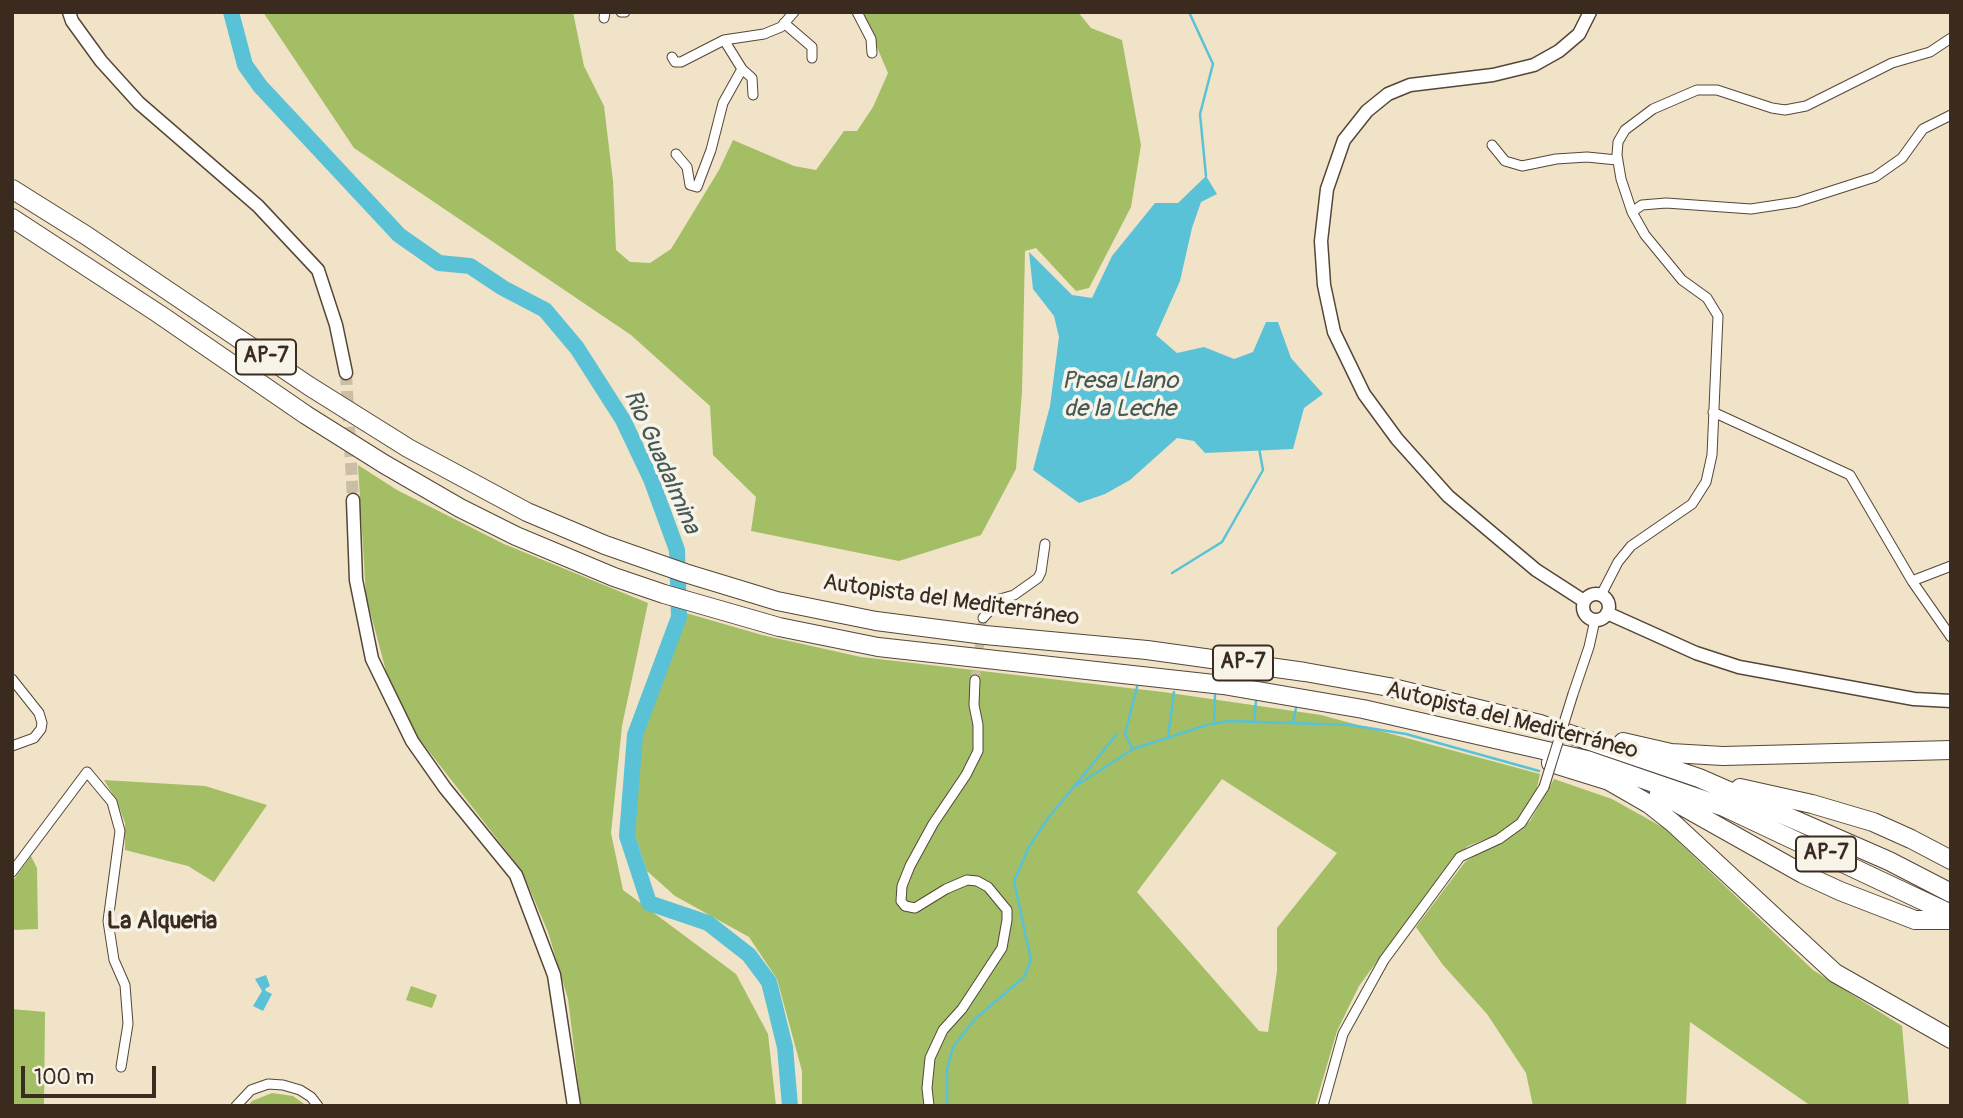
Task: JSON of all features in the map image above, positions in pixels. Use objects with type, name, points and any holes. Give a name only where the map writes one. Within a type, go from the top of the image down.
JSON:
[{"type":"highway","name":"Autopista del Mediterráneo","points":[[12,189],[369,425],[443,469],[527,512],[630,554],[777,601],[915,626],[1147,650],[1304,672],[1389,687],[1541,724],[1699,778],[1889,861],[1951,893]]},
{"type":"highway","name":"Autopista del Mediterráneo","points":[[12,218],[306,415],[460,508],[516,536],[614,577],[779,627],[878,647],[1223,685],[1363,709],[1587,760],[1724,807],[1947,918]]},
{"type":"highway","points":[[1363,709],[1438,736],[1564,766],[1609,781],[1636,795],[1673,822],[1835,972],[1951,1039]]},
{"type":"highway","points":[[1541,724],[1671,753],[1723,756],[1951,750]]},
{"type":"highway","points":[[1528,746],[1643,786],[1699,814],[1803,874],[1840,891],[1915,920],[1947,918]]},
{"type":"highway","points":[[1699,778],[1812,804],[1873,822],[1951,860]]},
{"type":"highway","points":[[1812,804],[1951,870]]},
{"type":"highway","points":[[1724,807],[1762,838]]},
{"type":"highway","points":[[1699,814],[1762,838],[1847,886],[1910,912],[1947,918]]},
{"type":"street","points":[[69,12],[72,21],[101,61],[139,103],[258,206],[318,270],[336,325],[346,373]]},
{"type":"street","points":[[672,57],[675,62],[681,62],[723,40],[764,34],[784,23],[794,12]]},
{"type":"street","points":[[857,12],[871,40],[872,53]]},
{"type":"street","points":[[1584,601],[1536,570],[1448,496],[1397,439],[1364,394],[1334,332],[1324,285],[1321,241],[1327,189],[1344,140],[1367,111],[1388,94],[1410,85],[1493,75],[1534,65],[1559,51],[1579,34],[1590,12]]},
{"type":"street","points":[[784,23],[812,47],[812,58]]},
{"type":"street","points":[[1601,595],[1618,562],[1631,546],[1682,513],[1699,495],[1710,471],[1718,316],[1707,298],[1682,280],[1646,235],[1632,212],[1617,160],[1618,142],[1625,130],[1653,110],[1697,90],[1717,90],[1785,110],[1806,106],[1892,63],[1930,52],[1951,38]]},
{"type":"street","points":[[723,40],[742,69],[752,78],[753,95]]},
{"type":"street","points":[[676,155],[687,167],[691,186],[697,187],[711,150],[723,103],[742,69]]},
{"type":"street","points":[[1632,212],[1642,205],[1666,203],[1751,209],[1797,202],[1875,177],[1902,158],[1923,129],[1951,115]]},
{"type":"street","points":[[1492,145],[1505,161],[1522,166],[1556,159],[1587,157],[1617,160]]},
{"type":"street","points":[[1713,412],[1850,475],[1912,581],[1951,636]]},
{"type":"street","points":[[353,500],[356,580],[372,659],[412,741],[445,788],[516,875],[554,975],[574,1106]]},
{"type":"street","points":[[983,618],[1000,598],[1014,595],[1038,578],[1045,544]]},
{"type":"street","points":[[1912,581],[1951,566]]},
{"type":"street","points":[[1591,595],[1601,595],[1608,603],[1607,613],[1595,620],[1586,615],[1584,601],[1591,595]]},
{"type":"street","points":[[1607,613],[1696,653],[1739,667],[1914,699],[1951,701]]},
{"type":"street","points":[[1324,1106],[1343,1034],[1384,960],[1460,857],[1499,839],[1521,823],[1544,787],[1589,647],[1595,620]]},
{"type":"street","points":[[12,679],[39,713],[42,723],[34,738],[12,746]]},
{"type":"street","points":[[929,1106],[927,1088],[930,1058],[943,1030],[962,1009],[1002,948],[1007,920],[1007,910],[988,887],[977,881],[967,880],[946,889],[915,908],[905,906],[901,901],[902,886],[910,866],[978,751],[975,680]]},
{"type":"street","points":[[12,872],[87,772],[112,802],[120,831],[108,921],[114,960],[125,985],[128,1024],[121,1067]]},
{"type":"street","points":[[12,851],[23,856]]},
{"type":"street","points":[[236,1106],[251,1090],[268,1084],[300,1090],[318,1106]]},
{"type":"green space","points":[[263,12],[573,12],[584,66],[604,106],[613,181],[616,250],[630,262],[650,263],[671,249],[719,170],[733,140],[794,166],[816,170],[844,131],[857,131],[873,107],[888,73],[862,12],[1078,12],[1091,28],[1122,40],[1141,145],[1131,207],[1089,288],[1076,291],[1036,248],[1025,251],[1022,392],[1016,469],[981,535],[899,561],[751,531],[756,497],[713,455],[710,406],[631,335],[354,148]]},
{"type":"green space","points":[[358,465],[397,490],[504,544],[648,603],[622,726],[611,833],[623,890],[736,974],[768,1034],[776,1106],[581,1106],[568,999],[548,932],[522,871],[417,736],[386,671],[366,596]]},
{"type":"green space","points":[[686,613],[762,635],[861,657],[1163,692],[1321,715],[1540,774],[1536,792],[1521,817],[1496,835],[1468,846],[1452,859],[1359,986],[1337,1031],[1315,1106],[802,1106],[802,1071],[777,979],[749,937],[675,896],[647,871],[633,829],[641,739]],"holes":[[[1222,779],[1337,853],[1277,928],[1277,971],[1268,1032],[1259,1031],[1137,892]]]},
{"type":"green space","points":[[1554,779],[1612,799],[1664,828],[1813,970],[1902,1026],[1909,1106],[1811,1106],[1690,1022],[1686,1106],[1533,1106],[1526,1073],[1487,1014],[1443,965],[1416,927],[1465,862],[1530,821]]},
{"type":"green space","points":[[104,780],[205,786],[267,805],[214,882],[188,866],[125,850],[125,823],[117,801]]},
{"type":"green space","points":[[31,856],[37,868],[38,929],[12,930],[12,882]]},
{"type":"green space","points":[[411,986],[437,995],[432,1008],[406,1000]]},
{"type":"green space","points":[[12,1009],[45,1012],[44,1106],[12,1106]]},
{"type":"green space","points":[[272,1093],[293,1096],[307,1106],[248,1106],[252,1101]]},
{"type":"water","name":"Presa Llano de la Leche","points":[[1206,176],[1217,194],[1201,202],[1180,281],[1156,335],[1177,353],[1204,347],[1234,359],[1253,352],[1266,322],[1278,322],[1291,358],[1323,394],[1304,408],[1293,449],[1205,453],[1194,441],[1177,438],[1130,480],[1105,494],[1079,503],[1033,470],[1050,406],[1059,337],[1054,316],[1033,289],[1029,252],[1072,295],[1092,298],[1112,256],[1155,203],[1178,203]]},
{"type":"water","points":[[266,975],[270,986],[265,989],[272,994],[263,1011],[253,1006],[262,991],[255,979]]},
{"type":"waterway","name":"Rio Guadalmina","points":[[231,12],[245,65],[260,86],[399,235],[439,263],[470,266],[503,288],[545,310],[577,348],[623,420],[651,479],[677,550],[679,617],[635,735],[627,836],[649,903],[708,923],[749,955],[769,982],[785,1047],[790,1106]]},
{"type":"waterway","points":[[1189,12],[1213,64],[1200,114],[1206,176]]},
{"type":"waterway","points":[[1172,573],[1222,542],[1263,470],[1259,448]]},
{"type":"waterway","points":[[1133,749],[1125,734],[1137,687]]},
{"type":"waterway","points":[[1168,737],[1174,692]]},
{"type":"waterway","points":[[1214,724],[1215,695]]},
{"type":"waterway","points":[[1254,722],[1256,701]]},
{"type":"waterway","points":[[1293,722],[1296,708]]},
{"type":"waterway","points":[[1074,787],[1133,749],[1207,725],[1229,721],[1350,725],[1406,734],[1539,771]]},
{"type":"waterway","points":[[947,1106],[947,1070],[953,1047],[975,1019],[1024,977],[1031,960],[1014,881],[1029,847],[1049,817],[1117,734]]},
{"type":"tunnel","points":[[346,373],[353,500]]},
{"type":"tunnel","points":[[975,680],[983,618]]},
{"type":"district","name":"La Alqueria","points":[[162,922]]}]
